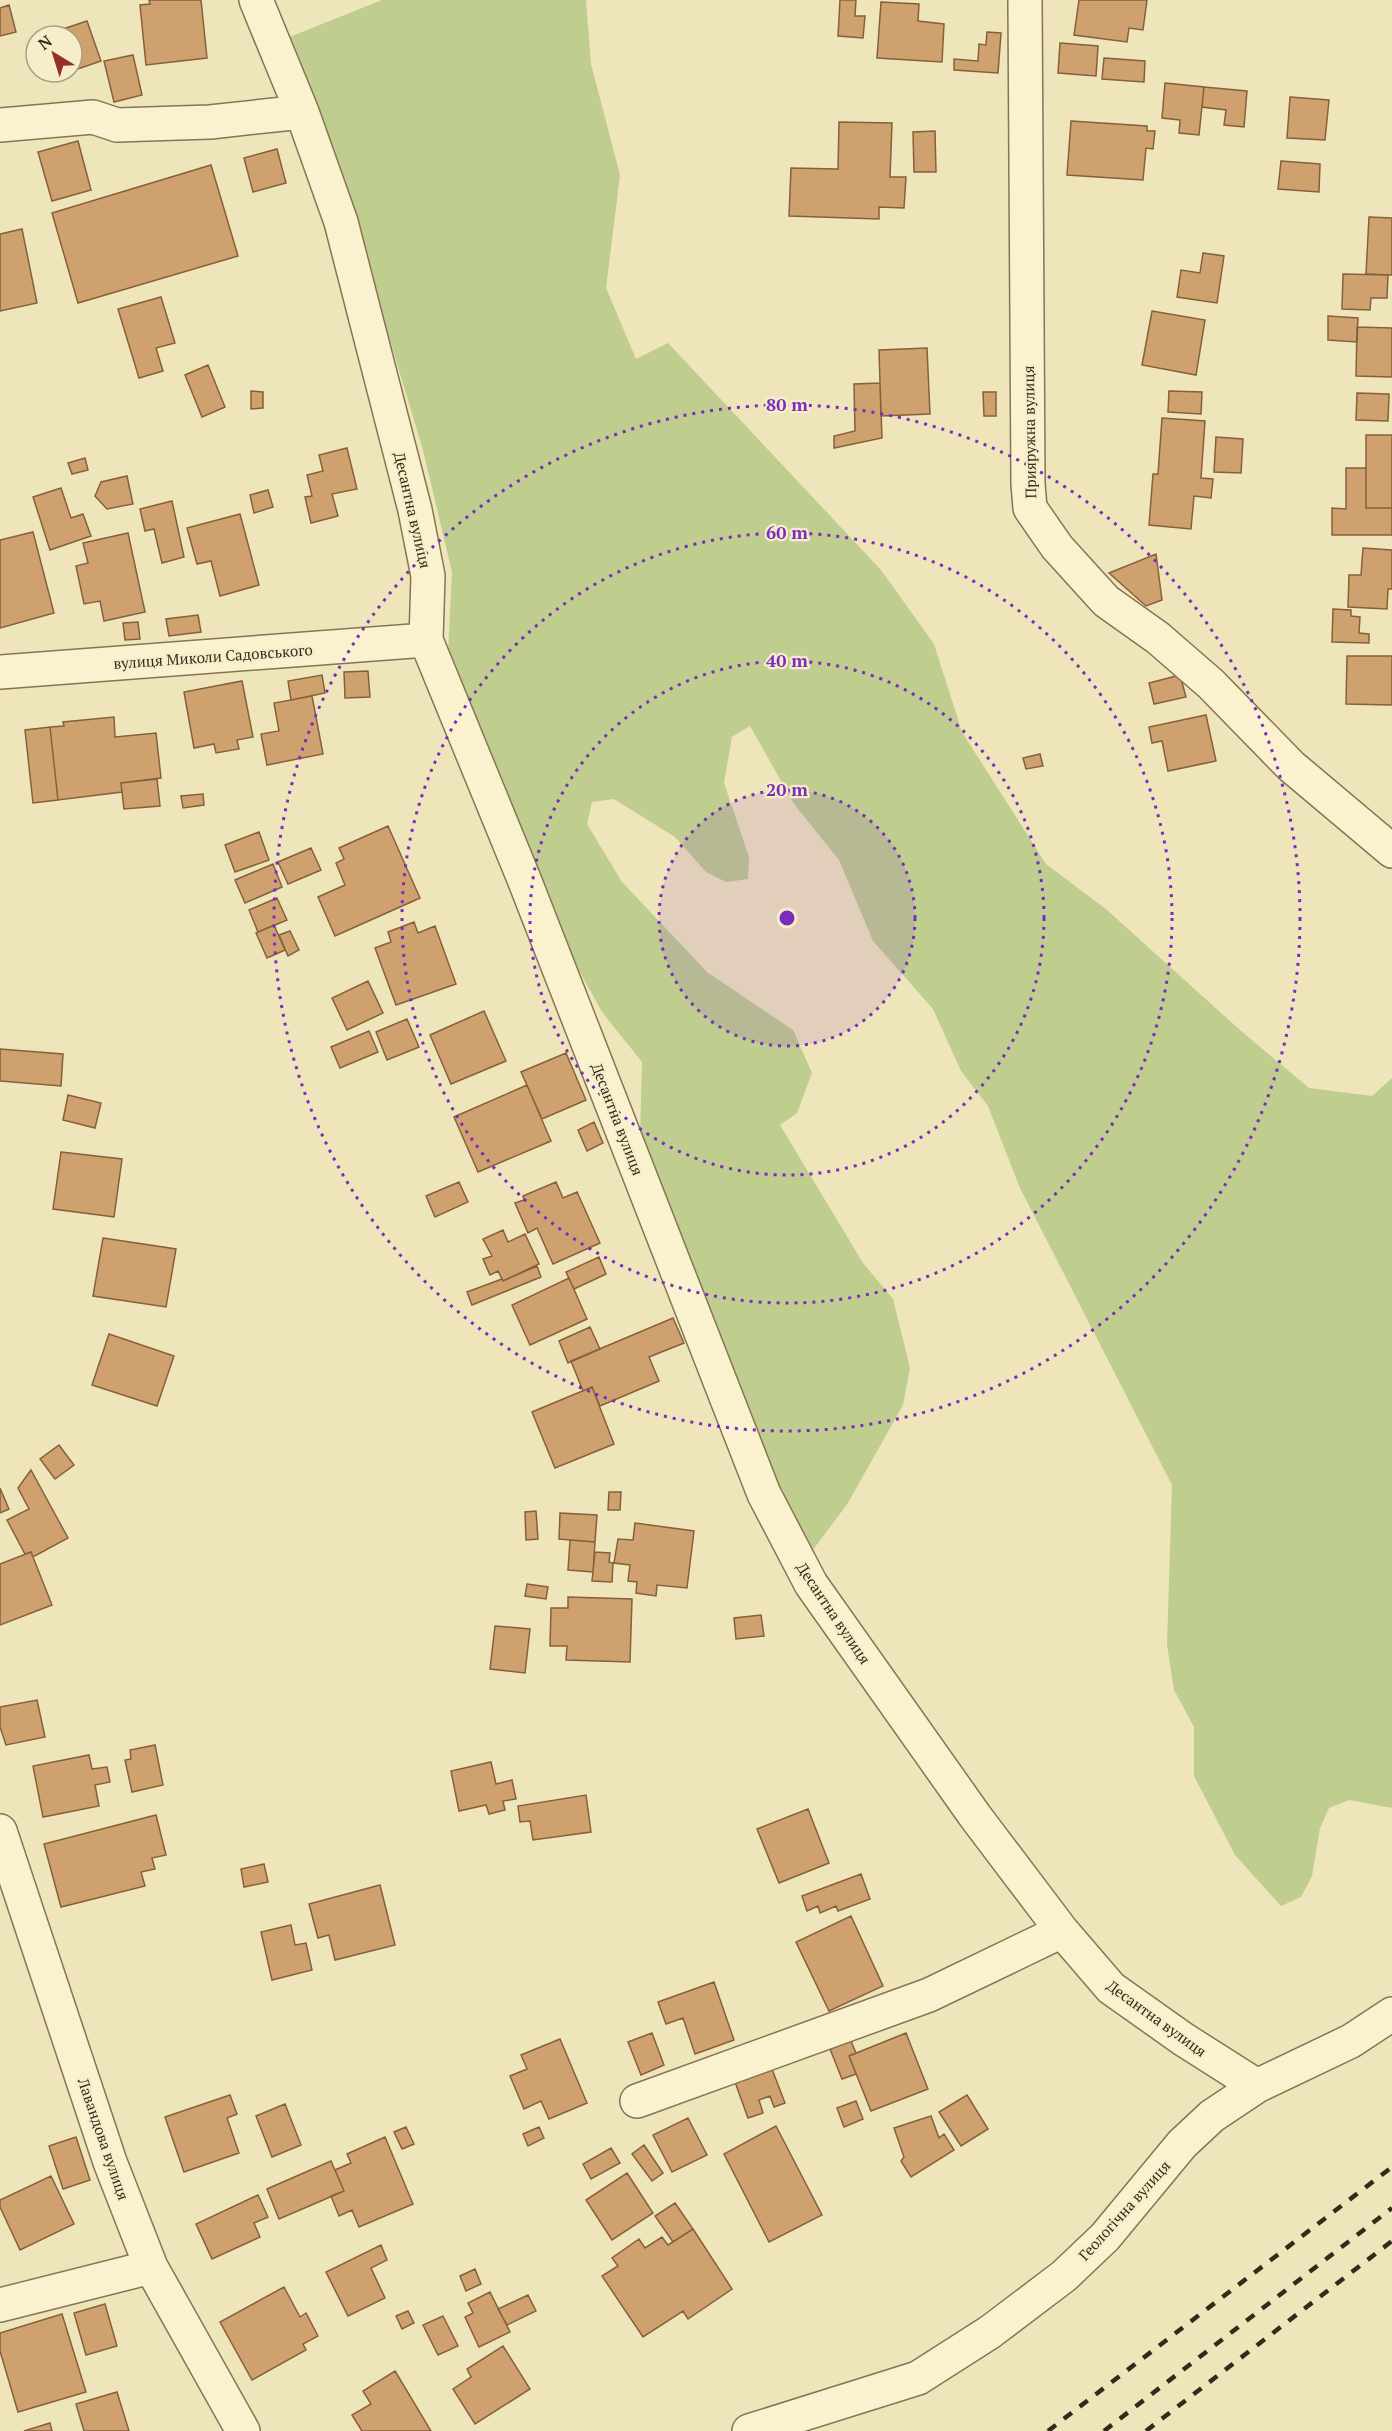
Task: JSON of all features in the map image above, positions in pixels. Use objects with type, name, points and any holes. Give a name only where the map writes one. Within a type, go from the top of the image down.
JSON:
[{"type":"street","name":"Десантна вулиця","points":[[256,0],[302,112],[341,222],[415,510],[428,576],[426,640],[515,857],[764,1494],[811,1584],[975,1816],[1062,1931],[1111,1988],[1183,2039],[1257,2086]]},
{"type":"street","name":"Прияружна вулиця","points":[[1025,0],[1030,508],[1057,547],[1106,601],[1158,638],[1211,684],[1291,766],[1392,851]]},
{"type":"street","points":[[0,124],[93,117],[117,125],[210,122],[302,112]]},
{"type":"street","name":"вулиця Миколи Садовського","points":[[0,672],[426,640]]},
{"type":"street","name":"Лавандова вулиця","points":[[0,1831],[110,2162],[151,2267],[243,2431]]},
{"type":"street","points":[[637,2101],[929,1995],[1062,1931]]},
{"type":"street","name":"Геологічна вулиця","points":[[749,2431],[918,2378],[990,2332],[1064,2276],[1105,2237],[1182,2144],[1212,2116],[1257,2086],[1351,2041],[1392,2014]]},
{"type":"street","points":[[0,2305],[151,2267]]},
{"type":"green space","points":[[382,0],[586,0],[591,64],[620,175],[606,288],[636,359],[668,343],[881,570],[934,644],[962,732],[1046,864],[1107,910],[1240,1030],[1309,1088],[1372,1096],[1392,1078],[1392,1808],[1349,1800],[1329,1808],[1320,1828],[1312,1876],[1301,1897],[1281,1906],[1235,1855],[1194,1776],[1194,1727],[1174,1690],[1167,1645],[1172,1485],[1020,1188],[988,1106],[961,1071],[933,1009],[873,941],[839,860],[794,804],[750,726],[732,737],[724,783],[749,857],[748,879],[726,882],[706,872],[675,837],[614,799],[592,802],[587,824],[622,882],[707,972],[793,1030],[812,1073],[797,1113],[780,1125],[863,1263],[893,1299],[910,1368],[903,1405],[848,1503],[809,1555],[773,1492],[640,1136],[642,1062],[602,1012],[554,925],[448,653],[452,572],[423,450],[348,201],[287,38]]},
{"type":"building","points":[[149,0],[201,0],[207,58],[146,65],[140,5],[150,4]]},
{"type":"building","points":[[840,0],[856,0],[855,16],[865,16],[863,38],[838,36]]},
{"type":"building","points":[[1079,0],[1147,0],[1143,30],[1129,28],[1127,42],[1074,35]]},
{"type":"building","points":[[881,2],[919,4],[918,21],[944,24],[942,62],[877,58]]},
{"type":"building","points":[[9,5],[16,32],[0,36],[0,8]]},
{"type":"building","points":[[87,21],[101,61],[84,67],[84,24],[78,24]]},
{"type":"building","points":[[987,32],[1001,33],[998,73],[954,70],[954,59],[978,61],[979,44],[986,45]]},
{"type":"building","points":[[1060,43],[1098,46],[1096,76],[1058,73]]},
{"type":"building","points":[[133,55],[142,95],[114,102],[104,61]]},
{"type":"building","points":[[1104,58],[1145,61],[1144,82],[1102,79]]},
{"type":"building","points":[[1165,83],[1204,87],[1199,135],[1179,133],[1180,120],[1162,118]]},
{"type":"building","points":[[1204,87],[1247,91],[1244,127],[1224,125],[1226,110],[1202,107]]},
{"type":"building","points":[[1290,97],[1329,100],[1325,140],[1287,138]]},
{"type":"building","points":[[1071,121],[1147,126],[1147,131],[1155,131],[1153,149],[1146,148],[1143,180],[1067,175]]},
{"type":"building","points":[[839,122],[892,123],[890,177],[906,177],[904,208],[879,207],[879,219],[789,216],[791,168],[838,169]]},
{"type":"building","points":[[935,131],[936,172],[914,172],[913,132]]},
{"type":"building","points":[[78,141],[91,190],[52,201],[38,152]]},
{"type":"building","points":[[277,149],[286,183],[253,192],[244,158]]},
{"type":"building","points":[[1281,161],[1320,164],[1319,192],[1278,189]]},
{"type":"building","points":[[211,165],[238,256],[78,303],[52,213]]},
{"type":"building","points":[[1369,217],[1392,218],[1392,275],[1366,274]]},
{"type":"building","points":[[22,229],[37,303],[0,311],[0,234]]},
{"type":"building","points":[[1203,253],[1224,256],[1217,303],[1177,297],[1181,270],[1200,273]]},
{"type":"building","points":[[1343,274],[1388,275],[1387,298],[1371,298],[1370,310],[1342,309]]},
{"type":"building","points":[[161,297],[175,343],[156,348],[163,371],[139,378],[118,309]]},
{"type":"building","points":[[1152,311],[1205,320],[1196,375],[1142,365]]},
{"type":"building","points":[[1328,316],[1358,318],[1357,342],[1328,340]]},
{"type":"building","points":[[1357,327],[1392,328],[1392,377],[1356,376]]},
{"type":"building","points":[[927,348],[930,414],[881,416],[879,350]]},
{"type":"building","points":[[208,365],[225,407],[202,417],[185,375]]},
{"type":"building","points":[[880,383],[882,438],[834,448],[834,436],[855,431],[854,384]]},
{"type":"building","points":[[251,391],[263,392],[263,408],[251,409]]},
{"type":"building","points":[[1169,391],[1202,392],[1201,414],[1168,412]]},
{"type":"building","points":[[983,392],[996,392],[996,416],[984,416]]},
{"type":"building","points":[[1357,393],[1389,394],[1388,421],[1356,420]]},
{"type":"building","points":[[1162,418],[1205,421],[1201,478],[1213,479],[1211,498],[1194,496],[1191,529],[1149,525],[1153,474],[1158,474]]},
{"type":"building","points":[[1366,435],[1392,435],[1392,508],[1366,508]]},
{"type":"building","points":[[1216,437],[1243,439],[1241,473],[1214,472]]},
{"type":"building","points":[[347,448],[357,489],[332,494],[338,516],[311,523],[305,497],[312,496],[307,475],[323,471],[319,455]]},
{"type":"building","points":[[85,458],[88,470],[72,474],[68,463]]},
{"type":"building","points":[[1346,468],[1366,468],[1366,508],[1392,508],[1392,535],[1332,535],[1332,508],[1346,509]]},
{"type":"building","points":[[127,476],[133,504],[107,509],[95,496],[101,482]]},
{"type":"building","points":[[61,488],[71,518],[83,514],[91,536],[50,550],[33,497]]},
{"type":"building","points":[[268,490],[273,507],[254,513],[250,495]]},
{"type":"building","points":[[172,501],[184,557],[162,563],[154,529],[145,531],[140,509]]},
{"type":"building","points":[[240,514],[259,585],[220,596],[211,561],[197,564],[187,528]]},
{"type":"building","points":[[33,532],[54,613],[0,628],[0,540]]},
{"type":"building","points":[[128,533],[145,612],[104,621],[100,601],[84,604],[76,566],[88,563],[83,543]]},
{"type":"building","points":[[1363,548],[1392,550],[1392,589],[1388,589],[1387,609],[1348,607],[1349,575],[1361,575]]},
{"type":"building","points":[[1156,554],[1162,600],[1146,606],[1109,573]]},
{"type":"building","points":[[1333,609],[1351,610],[1351,616],[1360,617],[1359,633],[1369,634],[1369,643],[1332,642]]},
{"type":"building","points":[[198,615],[201,632],[169,636],[166,619]]},
{"type":"building","points":[[138,622],[140,639],[125,640],[123,623]]},
{"type":"building","points":[[1347,656],[1392,656],[1392,705],[1346,704]]},
{"type":"building","points":[[368,671],[370,697],[345,698],[344,672]]},
{"type":"building","points":[[322,675],[325,693],[291,700],[288,681]]},
{"type":"building","points":[[1180,675],[1186,697],[1154,704],[1149,683]]},
{"type":"building","points":[[242,681],[253,737],[237,740],[239,749],[216,753],[214,744],[194,748],[184,692]]},
{"type":"building","points":[[312,696],[323,754],[267,765],[261,734],[279,731],[274,703]]},
{"type":"building","points":[[1206,715],[1216,761],[1168,771],[1162,741],[1152,743],[1149,727]]},
{"type":"building","points":[[114,717],[115,737],[156,733],[161,778],[121,783],[122,792],[58,800],[50,727],[64,726],[63,722]]},
{"type":"building","points":[[50,727],[58,800],[33,803],[25,730]]},
{"type":"building","points":[[1040,754],[1043,766],[1026,769],[1023,758]]},
{"type":"building","points":[[157,779],[160,806],[124,809],[121,783]]},
{"type":"building","points":[[203,794],[204,805],[183,808],[181,796]]},
{"type":"building","points":[[388,826],[420,898],[335,936],[318,897],[345,885],[336,863],[344,859],[339,848]]},
{"type":"building","points":[[259,832],[269,860],[235,872],[225,845]]},
{"type":"building","points":[[311,848],[321,870],[288,884],[278,862]]},
{"type":"building","points":[[273,864],[282,887],[245,903],[235,880]]},
{"type":"building","points":[[277,898],[287,920],[258,932],[249,910]]},
{"type":"building","points":[[414,922],[418,933],[435,926],[456,984],[396,1005],[375,948],[391,942],[388,932]]},
{"type":"building","points":[[274,925],[285,950],[267,958],[256,933]]},
{"type":"building","points":[[290,931],[299,950],[288,956],[279,935]]},
{"type":"building","points":[[368,981],[383,1013],[347,1030],[332,998]]},
{"type":"building","points":[[484,1011],[506,1061],[451,1084],[430,1035]]},
{"type":"building","points":[[407,1019],[419,1047],[387,1060],[376,1032]]},
{"type":"building","points":[[369,1031],[378,1052],[340,1068],[331,1047]]},
{"type":"building","points":[[0,1049],[63,1054],[61,1086],[0,1081]]},
{"type":"building","points":[[566,1053],[586,1100],[542,1119],[521,1072]]},
{"type":"building","points":[[527,1085],[551,1141],[478,1172],[454,1117]]},
{"type":"building","points":[[68,1095],[101,1103],[95,1128],[63,1120]]},
{"type":"building","points":[[594,1122],[603,1143],[587,1151],[578,1130]]},
{"type":"building","points":[[61,1152],[122,1159],[114,1217],[53,1209]]},
{"type":"building","points":[[459,1182],[468,1202],[435,1217],[426,1196]]},
{"type":"building","points":[[556,1182],[563,1198],[577,1192],[600,1243],[553,1264],[537,1228],[528,1233],[515,1203],[524,1200],[523,1196]]},
{"type":"building","points":[[503,1230],[508,1242],[525,1234],[539,1264],[503,1281],[498,1271],[490,1275],[483,1259],[492,1256],[483,1239]]},
{"type":"building","points":[[103,1238],[176,1249],[166,1307],[93,1296]]},
{"type":"building","points":[[599,1257],[606,1274],[574,1289],[566,1272]]},
{"type":"building","points":[[537,1266],[541,1277],[472,1305],[467,1292],[502,1279],[503,1281]]},
{"type":"building","points":[[569,1278],[587,1319],[530,1345],[512,1305]]},
{"type":"building","points":[[673,1318],[684,1343],[649,1357],[659,1381],[600,1406],[592,1387],[583,1391],[571,1361]]},
{"type":"building","points":[[590,1327],[600,1349],[568,1363],[559,1341]]},
{"type":"building","points":[[109,1334],[174,1356],[157,1406],[92,1385]]},
{"type":"building","points":[[592,1387],[614,1444],[555,1468],[532,1412]]},
{"type":"building","points":[[59,1445],[74,1465],[55,1479],[40,1459]]},
{"type":"building","points":[[31,1470],[68,1538],[33,1557],[31,1552],[25,1554],[7,1520],[29,1509],[18,1488]]},
{"type":"building","points":[[0,1488],[9,1509],[0,1513]]},
{"type":"building","points":[[609,1492],[621,1492],[620,1510],[608,1510]]},
{"type":"building","points":[[536,1511],[538,1539],[526,1540],[525,1512]]},
{"type":"building","points":[[560,1513],[597,1515],[595,1542],[559,1539]]},
{"type":"building","points":[[635,1523],[694,1531],[687,1588],[657,1585],[656,1596],[636,1593],[637,1582],[628,1581],[630,1565],[614,1563],[618,1539],[633,1540]]},
{"type":"building","points":[[570,1540],[595,1542],[593,1572],[568,1570]]},
{"type":"building","points":[[31,1552],[52,1605],[0,1625],[0,1564]]},
{"type":"building","points":[[595,1552],[610,1553],[609,1562],[613,1563],[612,1582],[592,1581]]},
{"type":"building","points":[[527,1584],[548,1587],[546,1599],[525,1596]]},
{"type":"building","points":[[568,1597],[632,1599],[630,1662],[566,1660],[567,1646],[550,1646],[551,1608],[568,1608]]},
{"type":"building","points":[[761,1615],[764,1636],[736,1639],[734,1618]]},
{"type":"building","points":[[495,1626],[530,1629],[525,1673],[490,1669]]},
{"type":"building","points":[[37,1700],[45,1737],[6,1745],[0,1727],[0,1707]]},
{"type":"building","points":[[155,1745],[163,1785],[132,1792],[125,1760],[131,1759],[130,1750]]},
{"type":"building","points":[[89,1755],[92,1769],[107,1767],[110,1782],[95,1785],[99,1806],[43,1817],[33,1766]]},
{"type":"building","points":[[491,1762],[496,1784],[512,1780],[516,1799],[503,1801],[505,1810],[489,1814],[486,1805],[459,1811],[451,1771]]},
{"type":"building","points":[[586,1795],[591,1832],[533,1840],[530,1821],[520,1822],[518,1806]]},
{"type":"building","points":[[808,1809],[829,1863],[779,1883],[757,1829]]},
{"type":"building","points":[[156,1815],[166,1855],[152,1858],[155,1869],[141,1872],[145,1886],[61,1907],[44,1844]]},
{"type":"building","points":[[264,1864],[268,1882],[244,1887],[241,1869]]},
{"type":"building","points":[[861,1874],[870,1899],[838,1911],[836,1906],[820,1913],[818,1906],[807,1911],[802,1896]]},
{"type":"building","points":[[380,1885],[395,1945],[335,1960],[329,1935],[318,1938],[309,1904]]},
{"type":"building","points":[[851,1916],[883,1986],[829,2011],[796,1942]]},
{"type":"building","points":[[291,1925],[295,1945],[306,1943],[312,1970],[272,1980],[261,1932]]},
{"type":"building","points":[[714,1982],[734,2040],[695,2054],[683,2018],[666,2024],[658,2002]]},
{"type":"building","points":[[652,2033],[664,2065],[641,2075],[628,2042]]},
{"type":"building","points":[[906,2033],[928,2089],[871,2111],[849,2056]]},
{"type":"building","points":[[560,2039],[587,2103],[549,2119],[541,2101],[524,2109],[510,2076],[527,2069],[521,2055]]},
{"type":"building","points":[[851,2041],[856,2053],[849,2056],[856,2074],[842,2079],[830,2049]]},
{"type":"building","points":[[772,2069],[785,2103],[774,2107],[770,2096],[759,2100],[763,2113],[748,2118],[735,2082]]},
{"type":"building","points":[[230,2095],[237,2114],[227,2118],[239,2153],[184,2172],[165,2117]]},
{"type":"building","points":[[967,2095],[988,2129],[961,2146],[939,2112]]},
{"type":"building","points":[[856,2101],[863,2119],[844,2127],[837,2108]]},
{"type":"building","points":[[285,2104],[301,2145],[272,2157],[256,2116]]},
{"type":"building","points":[[931,2116],[939,2138],[944,2134],[954,2150],[911,2177],[901,2161],[904,2157],[894,2128]]},
{"type":"building","points":[[688,2118],[707,2155],[672,2172],[653,2135]]},
{"type":"building","points":[[776,2126],[822,2215],[769,2242],[724,2154]]},
{"type":"building","points":[[406,2127],[414,2144],[402,2149],[394,2132]]},
{"type":"building","points":[[539,2127],[544,2138],[528,2146],[523,2134]]},
{"type":"building","points":[[76,2137],[90,2180],[63,2189],[49,2146]]},
{"type":"building","points":[[385,2137],[413,2204],[359,2227],[352,2210],[339,2216],[331,2196],[344,2191],[335,2170],[351,2163],[347,2154]]},
{"type":"building","points":[[644,2145],[663,2173],[652,2181],[632,2154]]},
{"type":"building","points":[[611,2148],[620,2163],[591,2179],[583,2164]]},
{"type":"building","points":[[331,2161],[344,2191],[279,2219],[267,2189]]},
{"type":"building","points":[[627,2173],[653,2213],[612,2240],[586,2200]]},
{"type":"building","points":[[51,2176],[74,2224],[20,2250],[0,2207],[0,2200]]},
{"type":"building","points":[[258,2195],[268,2217],[254,2223],[260,2237],[212,2259],[196,2224]]},
{"type":"building","points":[[675,2203],[693,2229],[673,2242],[655,2216]]},
{"type":"building","points":[[693,2229],[732,2289],[688,2319],[683,2311],[643,2337],[602,2276],[618,2266],[612,2258],[639,2239],[645,2248],[662,2237],[668,2245]]},
{"type":"building","points":[[381,2245],[387,2260],[371,2268],[385,2298],[348,2316],[326,2272]]},
{"type":"building","points":[[475,2269],[481,2284],[466,2291],[460,2276]]},
{"type":"building","points":[[284,2287],[300,2317],[306,2313],[318,2336],[303,2344],[306,2350],[252,2380],[220,2322]]},
{"type":"building","points":[[490,2292],[510,2332],[479,2347],[465,2317],[473,2313],[468,2303]]},
{"type":"building","points":[[528,2295],[536,2311],[507,2325],[498,2309]]},
{"type":"building","points":[[105,2304],[117,2346],[86,2355],[74,2313]]},
{"type":"building","points":[[408,2311],[414,2323],[402,2329],[396,2316]]},
{"type":"building","points":[[62,2314],[86,2392],[18,2412],[0,2351],[0,2333]]},
{"type":"building","points":[[443,2316],[458,2346],[438,2355],[423,2325]]},
{"type":"building","points":[[503,2346],[530,2389],[475,2424],[453,2389],[471,2377],[467,2369]]},
{"type":"building","points":[[395,2371],[431,2431],[362,2431],[352,2415],[371,2404],[363,2391]]},
{"type":"building","points":[[117,2392],[129,2431],[84,2431],[76,2404]]},
{"type":"building","points":[[50,2423],[52,2431],[24,2431]]},
{"type":"railway","points":[[1048,2431],[1392,2167]]},
{"type":"railway","points":[[1104,2431],[1392,2208]]},
{"type":"railway","points":[[1146,2431],[1392,2241]]}]
